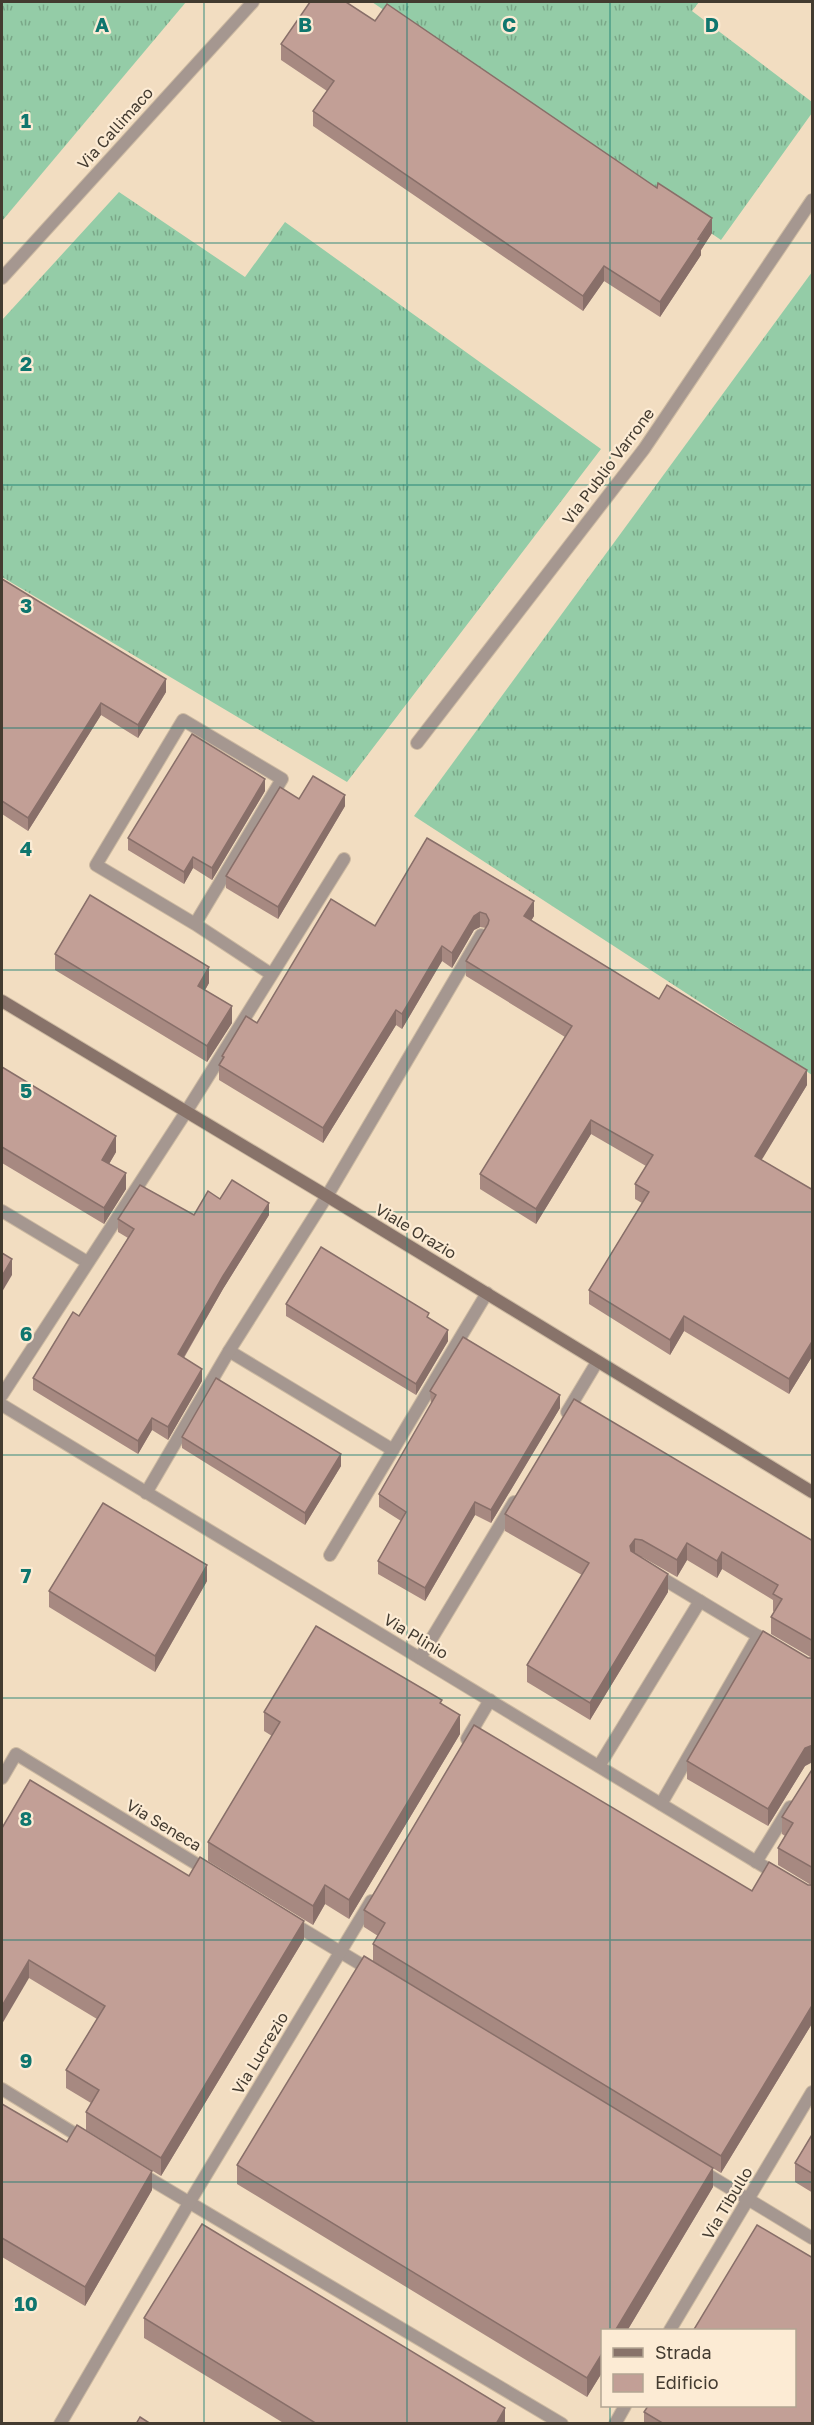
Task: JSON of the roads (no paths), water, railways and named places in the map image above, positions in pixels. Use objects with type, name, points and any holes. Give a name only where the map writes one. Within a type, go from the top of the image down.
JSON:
[{"type":"street","name":"Via Callimaco","points":[[2,278],[253,2]]},
{"type":"street","name":"Via Publio Varrone","points":[[417,743],[644,449],[813,200]]},
{"type":"street","points":[[195,924],[282,779],[183,720],[96,866],[195,924],[271,974]]},
{"type":"street","points":[[2,1395],[186,1112],[344,859]]},
{"type":"street","points":[[146,1493],[230,1351],[327,1196],[481,935]]},
{"type":"street","name":"Viale Orazio","points":[[2,1001],[327,1196],[597,1362],[811,1486]]},
{"type":"street","points":[[2,1211],[87,1262]]},
{"type":"street","points":[[330,1555],[486,1293]]},
{"type":"street","points":[[230,1351],[393,1450]]},
{"type":"street","points":[[561,1423],[597,1362]]},
{"type":"street","name":"Via Plinio","points":[[2,1405],[794,1884]]},
{"type":"street","points":[[420,1658],[518,1494]]},
{"type":"street","points":[[647,1569],[785,1652]]},
{"type":"street","points":[[599,1766],[700,1601]]},
{"type":"street","points":[[661,1804],[758,1636]]},
{"type":"street","points":[[460,1751],[490,1700]]},
{"type":"street","name":"Via Seneca","points":[[2,1778],[16,1754],[219,1878]]},
{"type":"street","points":[[756,1862],[794,1801]]},
{"type":"street","name":"Via Lucrezio","points":[[60,2424],[189,2203],[376,1892]]},
{"type":"street","points":[[280,1915],[381,1977]]},
{"type":"street","points":[[2,2089],[100,2149]]},
{"type":"street","name":"Via Tibullo","points":[[671,2329],[813,2092]]},
{"type":"street","points":[[687,2162],[813,2238]]},
{"type":"street","points":[[130,2167],[562,2424]]},
{"type":"street","points":[[615,2424],[625,2407]]}]
